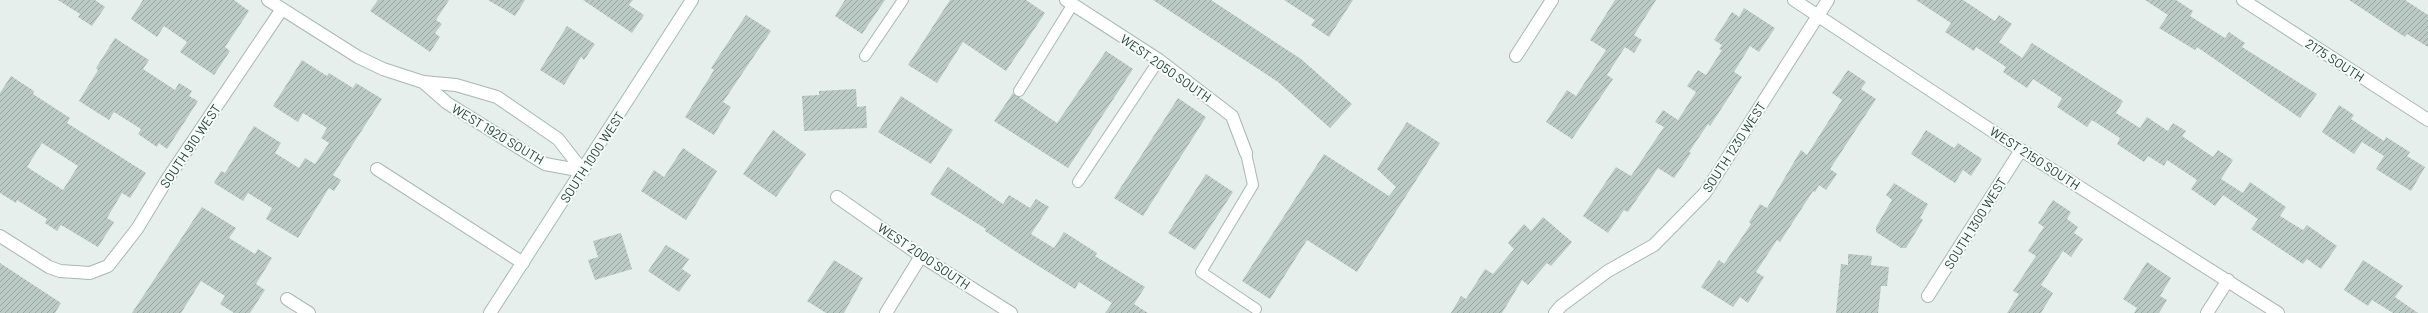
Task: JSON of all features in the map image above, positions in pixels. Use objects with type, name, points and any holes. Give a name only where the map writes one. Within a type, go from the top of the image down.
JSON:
[{"type":"street","name":"WEST 1920 SOUTH","points":[[268,0],[370,63],[383,69],[423,82],[456,85],[497,97],[558,139],[583,171]]},
{"type":"street","name":"SOUTH 1000 WEST","points":[[490,313],[692,0]]},
{"type":"street","points":[[1516,56],[1552,0]]},
{"type":"street","name":"WEST 2150 SOUTH","points":[[1794,0],[2021,150],[2278,313]]},
{"type":"street","name":"SOUTH 1230 WEST","points":[[1555,313],[1561,306],[1608,271],[1654,245],[1705,193],[1828,0]]},
{"type":"street","name":"2175 SOUTH","points":[[2243,0],[2428,120]]},
{"type":"street","name":"WEST 2050 SOUTH","points":[[1070,2],[1159,60],[1232,116],[1246,153]]},
{"type":"street","name":"SOUTH 910 WEST","points":[[0,236],[49,267],[66,272],[90,273],[108,266],[137,229],[166,181],[282,9]]},
{"type":"street","name":"WEST 1920 SOUTH","points":[[423,82],[447,103],[545,164],[583,171]]},
{"type":"street","name":"SOUTH 1300 WEST","points":[[1928,296],[2021,150]]},
{"type":"street","points":[[377,169],[523,263]]},
{"type":"street","name":"WEST 2000 SOUTH","points":[[837,197],[921,256],[1011,313]]},
{"type":"street","points":[[886,313],[921,256]]},
{"type":"street","points":[[2207,313],[2228,280]]},
{"type":"street","points":[[287,298],[309,313]]},
{"type":"lane","points":[[865,56],[903,0]]},
{"type":"lane","points":[[1018,91],[1070,2]]},
{"type":"lane","points":[[1078,182],[1159,60]]},
{"type":"lane","points":[[1246,153],[1254,185],[1201,272],[1256,309]]},
{"type":"building","points":[[58,0],[95,0],[105,7],[92,26],[78,17],[80,14]]},
{"type":"building","points":[[143,0],[234,0],[249,11],[225,47],[230,51],[214,75],[180,52],[187,42],[164,26],[157,37],[131,19]]},
{"type":"building","points":[[378,0],[449,0],[436,20],[442,24],[435,33],[440,37],[430,52],[370,11]]},
{"type":"building","points":[[488,0],[525,0],[515,16]]},
{"type":"building","points":[[583,0],[633,0],[629,5],[644,15],[632,33]]},
{"type":"building","points":[[845,0],[885,0],[862,34],[835,16]]},
{"type":"building","points":[[950,0],[1026,0],[1045,13],[1006,71],[963,42],[937,83],[908,65]]},
{"type":"building","points":[[1153,0],[1211,0],[1301,59],[1352,104],[1330,128],[1278,82]]},
{"type":"building","points":[[1284,0],[1353,0],[1329,37],[1311,25],[1315,20]]},
{"type":"building","points":[[1615,0],[1656,0],[1634,35],[1642,40],[1634,53],[1625,47],[1607,75],[1613,79],[1572,139],[1546,122],[1567,90],[1576,96],[1606,50],[1590,40]]},
{"type":"building","points":[[1916,0],[1963,0],[1995,21],[1999,15],[2012,24],[1999,42],[2022,58],[2032,43],[2123,101],[2116,113],[2140,128],[2147,117],[2168,131],[2173,123],[2186,131],[2182,136],[2213,157],[2218,150],[2233,160],[2221,179],[2243,193],[2250,182],[2286,207],[2280,216],[2303,230],[2307,225],[2337,246],[2321,269],[2307,259],[2303,264],[2251,229],[2258,219],[2223,195],[2215,206],[2191,189],[2197,180],[2167,160],[2164,166],[2148,156],[2144,162],[2117,144],[2120,138],[2092,120],[2087,127],[2057,107],[2062,98],[2033,79],[2027,88],[2003,72],[2006,67],[1976,47],[1974,51],[1945,32],[1951,23]]},
{"type":"building","points":[[2145,0],[2176,0],[2193,11],[2190,16],[2225,38],[2229,32],[2245,43],[2242,47],[2317,94],[2300,118],[2197,47],[2195,50],[2159,28],[2168,15]]},
{"type":"building","points":[[2349,0],[2405,0],[2428,15],[2428,47],[2407,34],[2405,37]]},
{"type":"building","points":[[1744,8],[1775,28],[1759,52],[1750,46],[1734,72],[1742,77],[1710,126],[1708,124],[1689,152],[1691,153],[1674,178],[1658,168],[1628,212],[1624,210],[1608,233],[1583,216],[1616,167],[1631,176],[1664,127],[1655,122],[1663,110],[1678,120],[1696,92],[1687,86],[1698,70],[1706,75],[1722,50],[1719,49],[1722,45],[1714,40],[1732,12],[1739,17]]},
{"type":"building","points":[[746,15],[771,31],[723,102],[731,107],[714,135],[685,117],[714,70],[711,68]]},
{"type":"building","points":[[567,26],[595,44],[584,60],[581,57],[564,85],[540,70]]},
{"type":"building","points":[[115,38],[149,60],[143,69],[175,90],[179,83],[192,91],[189,96],[198,101],[167,149],[159,143],[157,147],[138,134],[141,129],[114,112],[109,120],[79,101],[98,70],[96,68]]},
{"type":"building","points":[[1106,51],[1133,69],[1068,168],[994,121],[1013,93],[1057,123]]},
{"type":"building","points":[[302,60],[327,76],[329,73],[353,88],[356,83],[382,99],[333,175],[341,180],[334,191],[329,188],[298,238],[266,219],[272,208],[248,193],[243,201],[214,183],[221,171],[225,173],[254,126],[281,143],[275,153],[299,168],[305,158],[315,164],[329,143],[321,138],[327,128],[303,113],[298,122],[273,106]]},
{"type":"building","points":[[1848,70],[1866,82],[1861,89],[1876,99],[1830,169],[1837,174],[1826,190],[1819,185],[1815,192],[1813,191],[1780,242],[1777,240],[1756,272],[1764,277],[1748,303],[1740,297],[1733,307],[1701,287],[1719,260],[1724,264],[1751,224],[1749,222],[1760,204],[1767,208],[1801,150],[1807,155],[1842,100],[1832,93]]},
{"type":"building","points":[[11,76],[34,91],[33,94],[70,118],[67,123],[146,173],[130,198],[122,193],[107,218],[114,222],[98,247],[61,225],[57,231],[45,223],[47,219],[17,200],[16,203],[0,193],[0,93]],"holes":[[[42,143],[78,166],[63,190],[27,167]]]},
{"type":"building","points":[[856,89],[857,107],[866,106],[867,128],[804,131],[802,96],[819,95],[819,91]]},
{"type":"building","points":[[901,96],[953,130],[931,164],[878,132]]},
{"type":"building","points":[[1178,98],[1206,117],[1143,216],[1114,198]]},
{"type":"building","points":[[2339,105],[2354,115],[2351,119],[2384,141],[2386,137],[2410,152],[2407,156],[2425,167],[2411,191],[2376,169],[2384,156],[2362,142],[2354,154],[2322,132]]},
{"type":"building","points":[[1407,122],[1440,143],[1357,272],[1307,240],[1270,299],[1242,281],[1324,154],[1389,196],[1396,187],[1377,169]]},
{"type":"building","points":[[773,130],[806,154],[776,197],[743,174]]},
{"type":"building","points":[[1926,130],[1954,148],[1958,143],[1982,159],[1971,176],[1963,170],[1955,183],[1911,154]]},
{"type":"building","points":[[683,148],[717,171],[686,220],[641,191],[654,170],[664,177]]},
{"type":"building","points":[[948,167],[1003,204],[1009,195],[1030,208],[1036,199],[1049,207],[1031,234],[1054,248],[1064,232],[1097,253],[1095,256],[1145,287],[1134,304],[1148,313],[1105,313],[1112,303],[1079,282],[1075,289],[985,231],[986,229],[930,194]]},
{"type":"building","points":[[1206,174],[1233,192],[1195,250],[1168,233]]},
{"type":"building","points":[[1894,183],[1928,204],[1920,218],[1923,220],[1906,248],[1901,248],[1876,232],[1876,227],[1892,200],[1886,195]]},
{"type":"building","points":[[2053,200],[2071,212],[2067,219],[2078,227],[2074,233],[2083,239],[2071,257],[2063,251],[2041,285],[2053,293],[2041,313],[2007,313],[2019,294],[2013,291],[2036,256],[2028,251],[2044,227],[2038,223]]},
{"type":"building","points":[[202,207],[236,228],[229,238],[255,254],[258,249],[272,258],[256,284],[265,290],[250,313],[234,313],[220,304],[225,296],[201,281],[181,313],[132,313]]},
{"type":"building","points":[[1543,217],[1572,242],[1551,266],[1547,263],[1528,285],[1522,280],[1502,313],[1451,313],[1461,296],[1466,299],[1485,269],[1493,274],[1514,249],[1508,243],[1524,224],[1531,231]]},
{"type":"building","points":[[621,233],[632,269],[595,280],[588,260],[598,257],[593,241]]},
{"type":"building","points":[[666,245],[689,259],[682,269],[691,275],[679,292],[648,271]]},
{"type":"building","points":[[1848,254],[1872,256],[1871,265],[1889,267],[1887,286],[1881,286],[1878,313],[1836,313],[1841,264],[1848,265]]},
{"type":"building","points":[[834,260],[863,278],[844,313],[826,313],[807,301]]},
{"type":"building","points":[[2363,260],[2403,286],[2395,297],[2418,313],[2393,313],[2372,300],[2368,306],[2344,290]]},
{"type":"building","points":[[2147,262],[2171,278],[2160,296],[2167,300],[2159,313],[2134,313],[2137,308],[2123,299]]},
{"type":"building","points":[[0,263],[61,303],[55,313],[0,313]]}]
